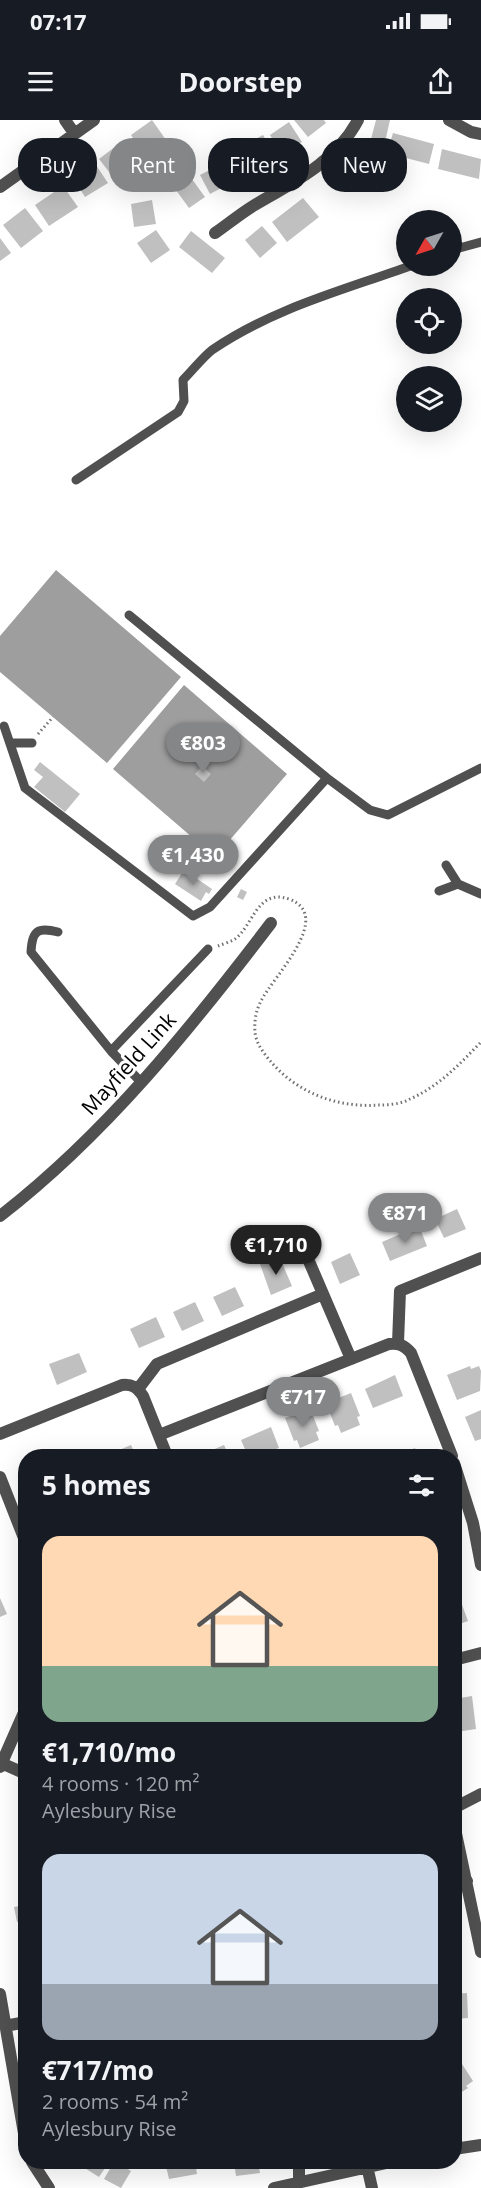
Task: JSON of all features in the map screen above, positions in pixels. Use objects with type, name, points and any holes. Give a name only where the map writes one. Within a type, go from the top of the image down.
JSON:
[{"type":"street","points":[[64,120],[75,133]]},
{"type":"street","points":[[0,187],[94,120]]},
{"type":"street","points":[[215,233],[251,207],[285,189],[315,169],[340,146],[358,120]]},
{"type":"street","points":[[449,120],[471,132],[481,134]]},
{"type":"street","name":"Mayfield Link","points":[[0,1216],[66,1158],[179,1040],[271,923]]},
{"type":"street","points":[[296,1231],[351,1359]]},
{"type":"street","points":[[398,1343],[400,1292],[481,1258]]},
{"type":"street","points":[[464,1265],[469,1278]]},
{"type":"street","points":[[138,1389],[157,1364],[323,1294]]},
{"type":"street","points":[[159,1435],[389,1344],[398,1343],[411,1353],[449,1449]]},
{"type":"street","points":[[0,1434],[122,1385],[130,1384],[143,1396],[164,1449]]},
{"type":"street","points":[[0,1477],[18,1523]]},
{"type":"street","points":[[462,1493],[477,1521],[481,1565]]},
{"type":"street","points":[[462,1658],[481,1653]]},
{"type":"street","points":[[18,1726],[1,1765],[18,1771]]},
{"type":"street","points":[[462,1804],[481,1794]]},
{"type":"street","points":[[462,1859],[481,1952]]},
{"type":"street","points":[[462,1882],[467,1881]]},
{"type":"street","points":[[0,1994],[5,2026],[4,2046],[18,2109]]},
{"type":"street","points":[[5,2026],[18,2024]]},
{"type":"street","points":[[462,2149],[481,2145]]},
{"type":"street","points":[[37,2169],[49,2188]]},
{"type":"street","points":[[299,2169],[299,2182]]},
{"type":"street","points":[[274,2188],[354,2169]]},
{"type":"street","points":[[368,2169],[372,2188]]},
{"type":"lane","points":[[462,247],[481,242]]},
{"type":"lane","points":[[76,480],[178,412],[184,401],[183,380],[211,351],[264,320],[312,299],[396,271]]},
{"type":"lane","points":[[129,615],[327,778],[370,810],[388,815],[481,768]]},
{"type":"lane","points":[[4,726],[25,788],[193,916],[210,907],[327,778]]},
{"type":"lane","points":[[10,742],[32,743]]},
{"type":"lane","points":[[446,865],[458,884],[481,894]]},
{"type":"lane","points":[[439,891],[458,884]]},
{"type":"lane","points":[[58,932],[45,929],[37,931],[33,936],[31,952],[111,1051],[140,1082]]},
{"type":"lane","points":[[111,1051],[208,950]]},
{"type":"path","points":[[32,743],[53,717]]},
{"type":"path","points":[[208,950],[235,939],[266,901],[276,897],[287,898],[300,905],[306,912],[307,921],[292,955],[260,1001],[255,1032],[262,1051],[284,1077],[333,1102],[362,1106],[387,1105],[408,1100],[434,1085],[481,1042]]},
{"type":"shaded area","points":[[56,570],[181,677],[107,763],[0,672],[0,636]]},
{"type":"shaded area","points":[[184,685],[287,774],[215,857],[113,769]]},
{"type":"building","points":[[152,120],[165,138],[133,138],[131,135]]},
{"type":"building","points":[[294,120],[324,120],[326,123],[308,137]]},
{"type":"building","points":[[376,120],[390,120],[386,138],[371,138]]},
{"type":"building","points":[[289,122],[299,138],[272,138],[270,135]]},
{"type":"building","points":[[393,133],[434,144],[429,164],[407,158],[407,138],[392,138]]},
{"type":"building","points":[[442,149],[481,159],[479,179],[438,169]]},
{"type":"building","points":[[109,151],[109,172],[99,159]]},
{"type":"building","points":[[97,166],[108,183],[97,190]]},
{"type":"building","points":[[208,171],[208,190],[200,175]]},
{"type":"building","points":[[196,185],[205,197],[189,208],[177,192],[196,192]]},
{"type":"building","points":[[54,192],[67,192],[78,207],[49,226],[35,205]]},
{"type":"building","points":[[82,192],[93,192],[85,197]]},
{"type":"building","points":[[303,198],[319,217],[287,242],[272,222]]},
{"type":"building","points":[[152,200],[156,224],[134,227],[131,204]]},
{"type":"building","points":[[25,208],[43,231],[21,248],[3,225]]},
{"type":"building","points":[[262,226],[277,243],[260,258],[245,240]]},
{"type":"building","points":[[156,230],[170,250],[151,263],[137,243]]},
{"type":"building","points":[[191,231],[225,258],[212,273],[179,247]]},
{"type":"building","points":[[0,238],[11,253],[0,261]]},
{"type":"building","points":[[40,762],[80,794],[65,812],[34,787],[43,777],[34,770]]},
{"type":"building","points":[[202,766],[211,774],[204,782],[195,774]]},
{"type":"building","points":[[184,870],[212,889],[209,894],[206,892],[201,901],[175,884]]},
{"type":"building","points":[[241,889],[247,892],[243,900],[237,897]]},
{"type":"building","points":[[457,1209],[466,1229],[444,1238],[435,1219]]},
{"type":"building","points":[[419,1226],[427,1246],[390,1261],[382,1242]]},
{"type":"building","points":[[350,1253],[360,1275],[340,1284],[331,1262]]},
{"type":"building","points":[[279,1256],[292,1286],[271,1295],[260,1264]]},
{"type":"building","points":[[235,1287],[244,1306],[222,1316],[213,1297]]},
{"type":"building","points":[[195,1302],[204,1321],[182,1331],[173,1312]]},
{"type":"building","points":[[156,1317],[165,1337],[139,1348],[130,1329]]},
{"type":"building","points":[[79,1353],[87,1372],[57,1385],[49,1364]]},
{"type":"building","points":[[470,1366],[471,1369],[479,1366],[481,1371],[480,1391],[457,1400],[447,1375]]},
{"type":"building","points":[[395,1375],[403,1396],[373,1408],[365,1389]]},
{"type":"building","points":[[351,1393],[360,1416],[357,1417],[360,1425],[341,1433],[338,1425],[335,1426],[326,1403]]},
{"type":"building","points":[[310,1408],[319,1431],[316,1432],[319,1440],[300,1448],[297,1440],[294,1441],[285,1418]]},
{"type":"building","points":[[481,1410],[481,1439],[475,1441],[465,1417]]},
{"type":"building","points":[[271,1427],[279,1448],[245,1449],[241,1440]]},
{"type":"building","points":[[131,1445],[133,1449],[122,1449]]},
{"type":"building","points":[[0,1598],[7,1614],[0,1617]]},
{"type":"building","points":[[462,1605],[468,1621],[462,1623]]},
{"type":"building","points":[[472,1696],[476,1729],[462,1731],[462,1698]]},
{"type":"building","points":[[18,1906],[18,1922],[17,1922],[14,1907]]},
{"type":"building","points":[[462,1993],[467,1993],[468,2018],[462,2018]]},
{"type":"building","points":[[462,2064],[473,2081],[466,2086],[468,2088],[462,2092]]},
{"type":"building","points":[[86,2169],[104,2169],[99,2177]]},
{"type":"building","points":[[110,2169],[131,2171],[121,2188],[104,2179]]},
{"type":"building","points":[[167,2169],[196,2169],[197,2174],[169,2179]]},
{"type":"building","points":[[235,2169],[259,2169],[260,2173],[236,2176]]}]
